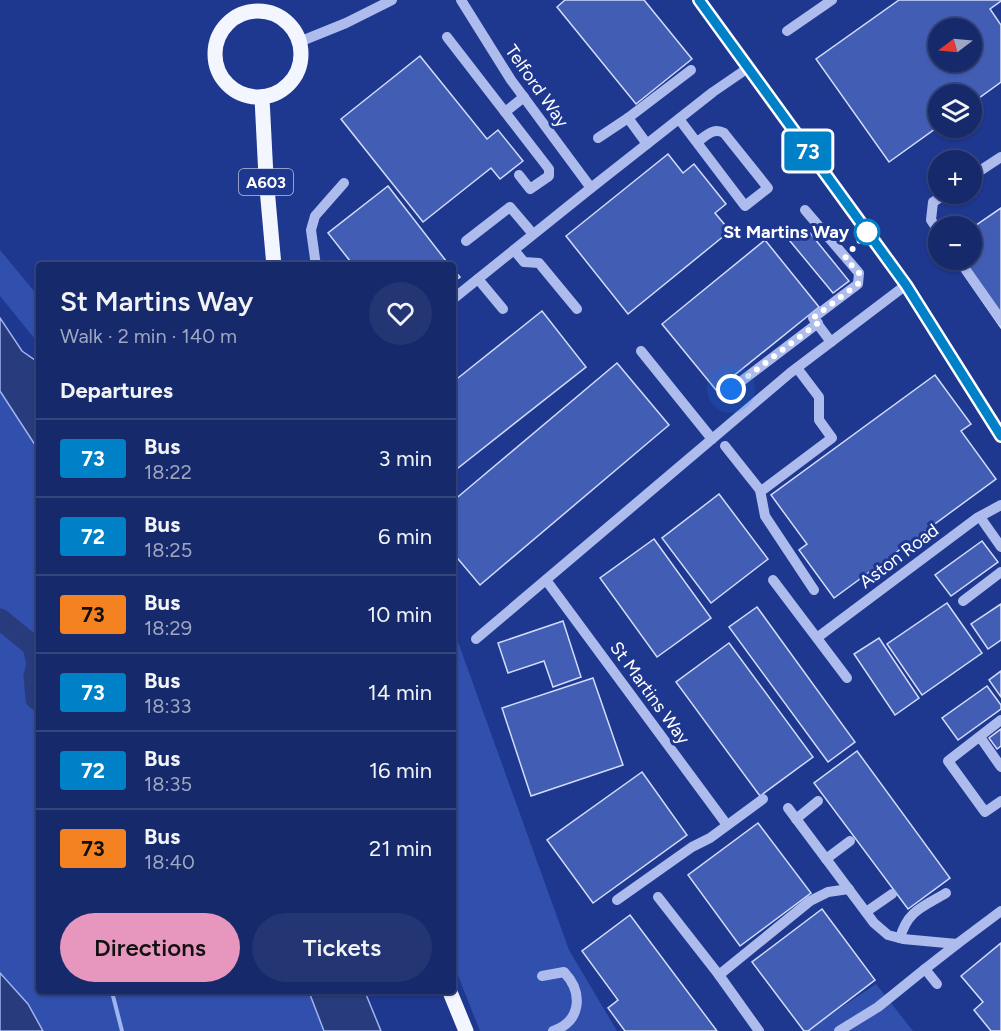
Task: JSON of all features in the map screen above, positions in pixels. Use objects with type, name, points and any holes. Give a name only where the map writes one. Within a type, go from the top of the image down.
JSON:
[{"type":"main road","points":[[250,6],[281,18],[294,30],[299,42],[301,58],[296,75],[282,91],[262,98],[241,95],[225,83],[215,65],[216,43],[224,27],[250,6]]},
{"type":"main road","name":"A603","points":[[262,98],[273,262]]},
{"type":"main road","points":[[451,994],[466,1031]]},
{"type":"street","points":[[299,42],[346,23],[392,0]]},
{"type":"street","name":"Telford Way","points":[[461,0],[524,97],[591,188]]},
{"type":"street","points":[[699,0],[906,285],[1001,436]]},
{"type":"street","points":[[787,31],[832,0]]},
{"type":"street","points":[[447,37],[549,169],[549,176],[530,189],[519,175]]},
{"type":"street","points":[[456,297],[713,92],[748,68]]},
{"type":"street","points":[[598,138],[691,70]]},
{"type":"street","points":[[505,112],[524,97]]},
{"type":"street","points":[[628,118],[647,144]]},
{"type":"street","points":[[679,119],[745,206],[768,188],[724,133],[714,130],[697,142]]},
{"type":"street","points":[[982,169],[1001,157]]},
{"type":"street","points":[[315,262],[311,230],[315,216],[344,183]]},
{"type":"street","points":[[466,241],[510,207],[533,234]]},
{"type":"street","points":[[805,210],[859,273],[858,284],[813,318],[831,342]]},
{"type":"street","points":[[514,250],[524,262],[539,263],[577,309]]},
{"type":"street","points":[[965,270],[1001,320]]},
{"type":"street","points":[[478,279],[503,309]]},
{"type":"street","points":[[476,639],[797,368],[906,285]]},
{"type":"street","points":[[731,389],[818,323]]},
{"type":"street","points":[[642,351],[712,439]]},
{"type":"street","points":[[760,490],[832,438],[819,420],[819,397],[797,368]]},
{"type":"street","points":[[725,446],[760,490],[765,516],[814,590]]},
{"type":"street","name":"Aston Road","points":[[818,637],[980,517],[1001,505]]},
{"type":"street","points":[[980,517],[1001,547]]},
{"type":"street","points":[[963,601],[1001,572]]},
{"type":"street","name":"St Martins Way","points":[[546,580],[727,825]]},
{"type":"street","points":[[773,580],[847,678]]},
{"type":"street","points":[[1001,720],[948,761],[986,812],[1001,801]]},
{"type":"street","points":[[980,736],[1001,767]]},
{"type":"street","points":[[617,900],[692,847],[710,838],[763,799]]},
{"type":"street","points":[[796,819],[818,801]]},
{"type":"street","points":[[788,808],[874,923],[888,935],[957,944]]},
{"type":"street","points":[[826,859],[850,841]]},
{"type":"street","points":[[719,975],[810,901],[828,892],[849,889]]},
{"type":"street","points":[[900,938],[913,912],[946,893]]},
{"type":"street","points":[[866,912],[892,894]]},
{"type":"street","points":[[658,897],[759,1031]]},
{"type":"street","points":[[839,1031],[878,1007],[1001,911]]},
{"type":"street","points":[[925,969],[937,984]]},
{"type":"street","points":[[542,976],[564,972],[571,979],[576,993],[577,1007],[572,1019],[562,1028],[553,1031]]},
{"type":"shaded area","points":[[0,250],[36,293],[36,340],[0,296]]},
{"type":"shaded area","points":[[0,318],[22,351],[36,361],[36,446],[0,391]]},
{"type":"shaded area","points":[[0,391],[36,447],[36,994],[310,994],[324,1031],[0,1031]]},
{"type":"shaded area","points":[[456,636],[569,950],[617,1031],[480,1031],[456,971]]},
{"type":"shaded area","points":[[0,973],[28,1004],[43,1031],[0,1031]]},
{"type":"shaded area","points":[[876,984],[913,1031],[806,1031]]},
{"type":"shaded area","points":[[310,994],[366,994],[381,1031],[324,1031]]},
{"type":"building","points":[[565,0],[644,0],[692,59],[636,104],[557,7]]},
{"type":"building","points":[[899,0],[1001,0],[990,9],[1001,25],[1001,82],[982,96],[982,84],[928,84],[928,134],[889,162],[816,59]]},
{"type":"building","points":[[420,56],[487,139],[498,130],[523,161],[500,179],[491,168],[423,222],[341,119]]},
{"type":"building","points":[[668,154],[683,173],[694,164],[726,204],[715,213],[730,231],[628,314],[566,236]]},
{"type":"building","points":[[388,186],[447,262],[351,262],[328,233]]},
{"type":"building","points":[[1001,208],[1001,328],[961,270],[982,270],[982,221]]},
{"type":"building","points":[[806,228],[849,281],[833,293],[790,241]]},
{"type":"building","points":[[765,240],[819,307],[716,390],[662,324]]},
{"type":"building","points":[[542,311],[586,367],[456,470],[456,380]]},
{"type":"building","points":[[617,363],[669,425],[480,585],[456,557],[456,498]]},
{"type":"building","points":[[935,375],[971,424],[961,431],[996,479],[834,598],[799,550],[807,544],[771,495]]},
{"type":"building","points":[[719,494],[768,559],[711,603],[662,538]]},
{"type":"building","points":[[654,539],[711,618],[657,657],[600,578]]},
{"type":"building","points":[[982,541],[998,562],[951,596],[935,575]]},
{"type":"building","points":[[947,603],[982,653],[922,695],[887,644]]},
{"type":"building","points":[[1001,604],[1001,640],[988,649],[971,624]]},
{"type":"building","points":[[757,607],[855,742],[828,762],[729,627]]},
{"type":"building","points":[[563,621],[581,677],[553,687],[544,661],[508,673],[498,643]]},
{"type":"building","points":[[879,638],[919,698],[895,715],[854,654]]},
{"type":"building","points":[[729,643],[813,757],[760,796],[676,682]]},
{"type":"building","points":[[1001,671],[1001,697],[989,680]]},
{"type":"building","points":[[593,678],[623,765],[531,796],[502,708]]},
{"type":"building","points":[[987,686],[1001,705],[1001,709],[958,740],[942,718]]},
{"type":"building","points":[[1001,729],[1001,746],[997,749],[989,738]]},
{"type":"building","points":[[857,751],[950,878],[908,909],[814,783]]},
{"type":"building","points":[[642,772],[687,835],[593,903],[547,840]]},
{"type":"building","points":[[758,823],[811,893],[740,946],[688,875]]},
{"type":"building","points":[[822,909],[875,980],[808,1031],[804,1031],[752,962]]},
{"type":"building","points":[[630,915],[717,1031],[625,1031],[608,1008],[618,1000],[582,951]]},
{"type":"building","points":[[1001,943],[1001,1031],[991,1031],[974,1010],[983,1002],[961,976]]},
{"type":"waterway","points":[[0,619],[33,646],[36,660]]},
{"type":"waterway","points":[[36,668],[34,676],[36,699]]},
{"type":"waterway","points":[[113,994],[122,1031]]},
{"type":"bus line","name":"73","points":[[699,0],[906,285],[1001,436]]},
{"type":"place","name":"St Martins Way","points":[[867,232]]},
{"type":"route","points":[[731,389],[818,323],[813,318],[858,284],[859,273],[845,258],[867,232]]}]
